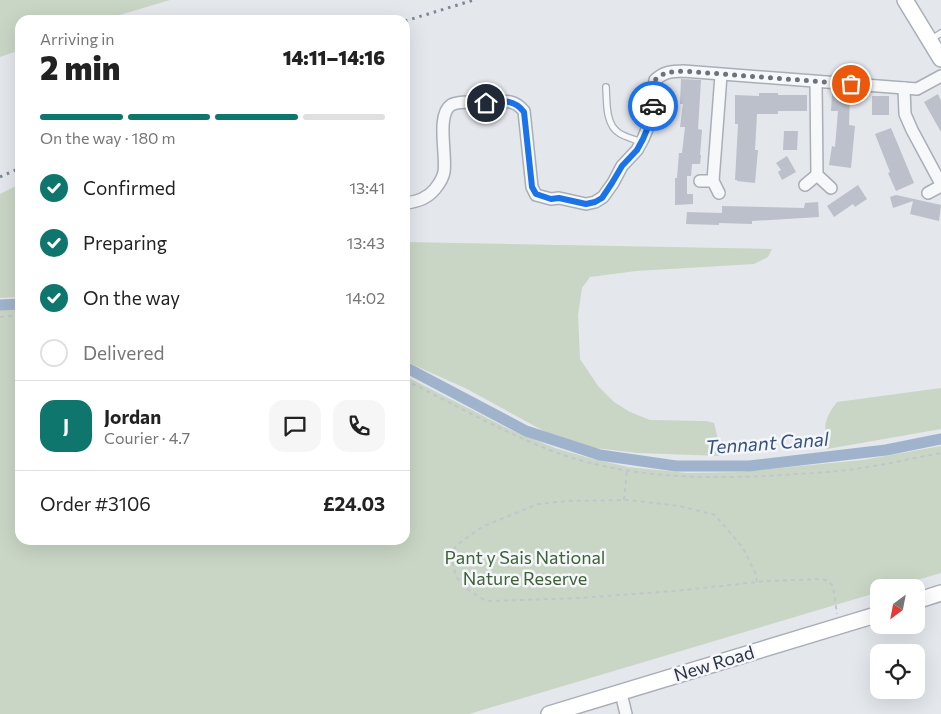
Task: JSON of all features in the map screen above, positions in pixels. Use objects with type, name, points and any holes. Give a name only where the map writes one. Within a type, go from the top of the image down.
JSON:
[{"type":"main road","points":[[905,0],[935,37],[941,59]]},
{"type":"main road","points":[[925,599],[941,593]]},
{"type":"main road","name":"New Road","points":[[549,714],[870,617]]},
{"type":"street","points":[[410,203],[425,199],[440,182],[444,172],[444,119],[446,110],[452,104],[505,101],[519,106],[524,112],[532,187],[536,194],[551,199],[559,198],[586,204],[602,198],[622,166],[642,142],[653,106],[655,80],[662,74],[683,71],[917,89],[941,76]]},
{"type":"street","points":[[719,193],[714,180],[721,75]]},
{"type":"street","points":[[816,82],[817,175],[831,188]]},
{"type":"street","points":[[904,88],[905,114],[941,185],[928,193]]},
{"type":"street","points":[[805,185],[817,175]]},
{"type":"street","points":[[700,181],[714,180]]},
{"type":"street","points":[[621,693],[626,714]]},
{"type":"lane","points":[[606,87],[608,115],[614,128],[619,133],[642,142]]},
{"type":"path","points":[[0,316],[15,316]]},
{"type":"path","points":[[410,383],[510,433],[553,451],[588,462],[628,471],[717,478],[786,475],[855,469],[941,453]]},
{"type":"path","points":[[624,500],[628,471]]},
{"type":"path","points":[[757,582],[743,548],[715,515],[679,506],[624,500],[567,501],[538,504],[497,520],[476,531],[457,544],[454,549],[453,564],[456,576],[464,587],[484,600],[580,598],[675,591],[757,582],[822,579],[828,581],[833,586],[838,626]]},
{"type":"green space","points":[[0,0],[170,0],[120,15],[15,15],[15,52],[0,57]]},
{"type":"green space","points":[[15,186],[15,297],[0,298],[0,194]]},
{"type":"green space","points":[[410,242],[772,249],[768,257],[754,264],[636,271],[590,277],[582,288],[578,315],[580,359],[598,386],[614,402],[630,412],[650,420],[706,421],[714,423],[722,456],[637,453],[595,448],[553,436],[467,389],[410,363]]},
{"type":"green space","name":"Pant y Sais National Nature Reserve","points":[[15,308],[15,545],[410,545],[410,379],[511,430],[555,448],[628,467],[687,473],[740,472],[863,460],[941,446],[941,573],[920,579],[870,579],[870,595],[469,714],[0,714],[0,309]]},
{"type":"green space","points":[[941,388],[941,429],[827,449],[825,435],[827,419],[837,402]]},
{"type":"building","points":[[681,79],[701,80],[698,129],[702,130],[701,155],[700,164],[692,164],[691,176],[687,176],[687,194],[693,194],[693,204],[675,205],[675,178],[677,178],[679,153],[682,153],[685,127],[680,127],[683,104],[680,104]]},
{"type":"building","points":[[759,93],[807,95],[807,111],[778,111],[778,114],[757,114],[755,150],[758,150],[755,183],[737,181],[735,180],[738,124],[735,124],[735,95],[759,96]]},
{"type":"building","points":[[832,94],[850,95],[849,125],[855,126],[851,168],[829,165],[832,146],[835,147],[838,111],[831,111]]},
{"type":"building","points":[[938,94],[941,101],[941,132],[924,102]]},
{"type":"building","points":[[872,96],[889,96],[889,115],[872,115]]},
{"type":"building","points":[[891,128],[914,183],[896,191],[875,134]]},
{"type":"building","points":[[784,131],[798,131],[797,150],[783,150]]},
{"type":"building","points":[[787,156],[796,172],[782,180],[778,172],[781,170],[776,163]]},
{"type":"building","points":[[858,185],[867,199],[855,207],[853,204],[834,217],[827,206]]},
{"type":"building","points":[[896,195],[941,205],[939,221],[910,214],[913,201],[893,208],[890,197]]},
{"type":"building","points":[[818,202],[819,217],[752,221],[752,224],[686,224],[687,212],[722,213],[722,206],[804,208],[805,203]]},
{"type":"waterway","name":"Tennant Canal","points":[[0,305],[15,304]]},
{"type":"waterway","name":"Tennant Canal","points":[[410,370],[526,431],[600,455],[676,466],[749,466],[886,450],[941,439]]},
{"type":"railway","points":[[410,19],[474,0]]},
{"type":"railway","points":[[0,177],[15,170]]},
{"type":"way so far","points":[[653,106],[655,80],[662,74],[669,72],[683,71],[851,84]]},
{"type":"route","points":[[486,103],[505,101],[519,106],[524,112],[532,187],[536,194],[551,199],[559,198],[586,204],[602,198],[622,166],[637,150],[648,127],[653,106]]}]
